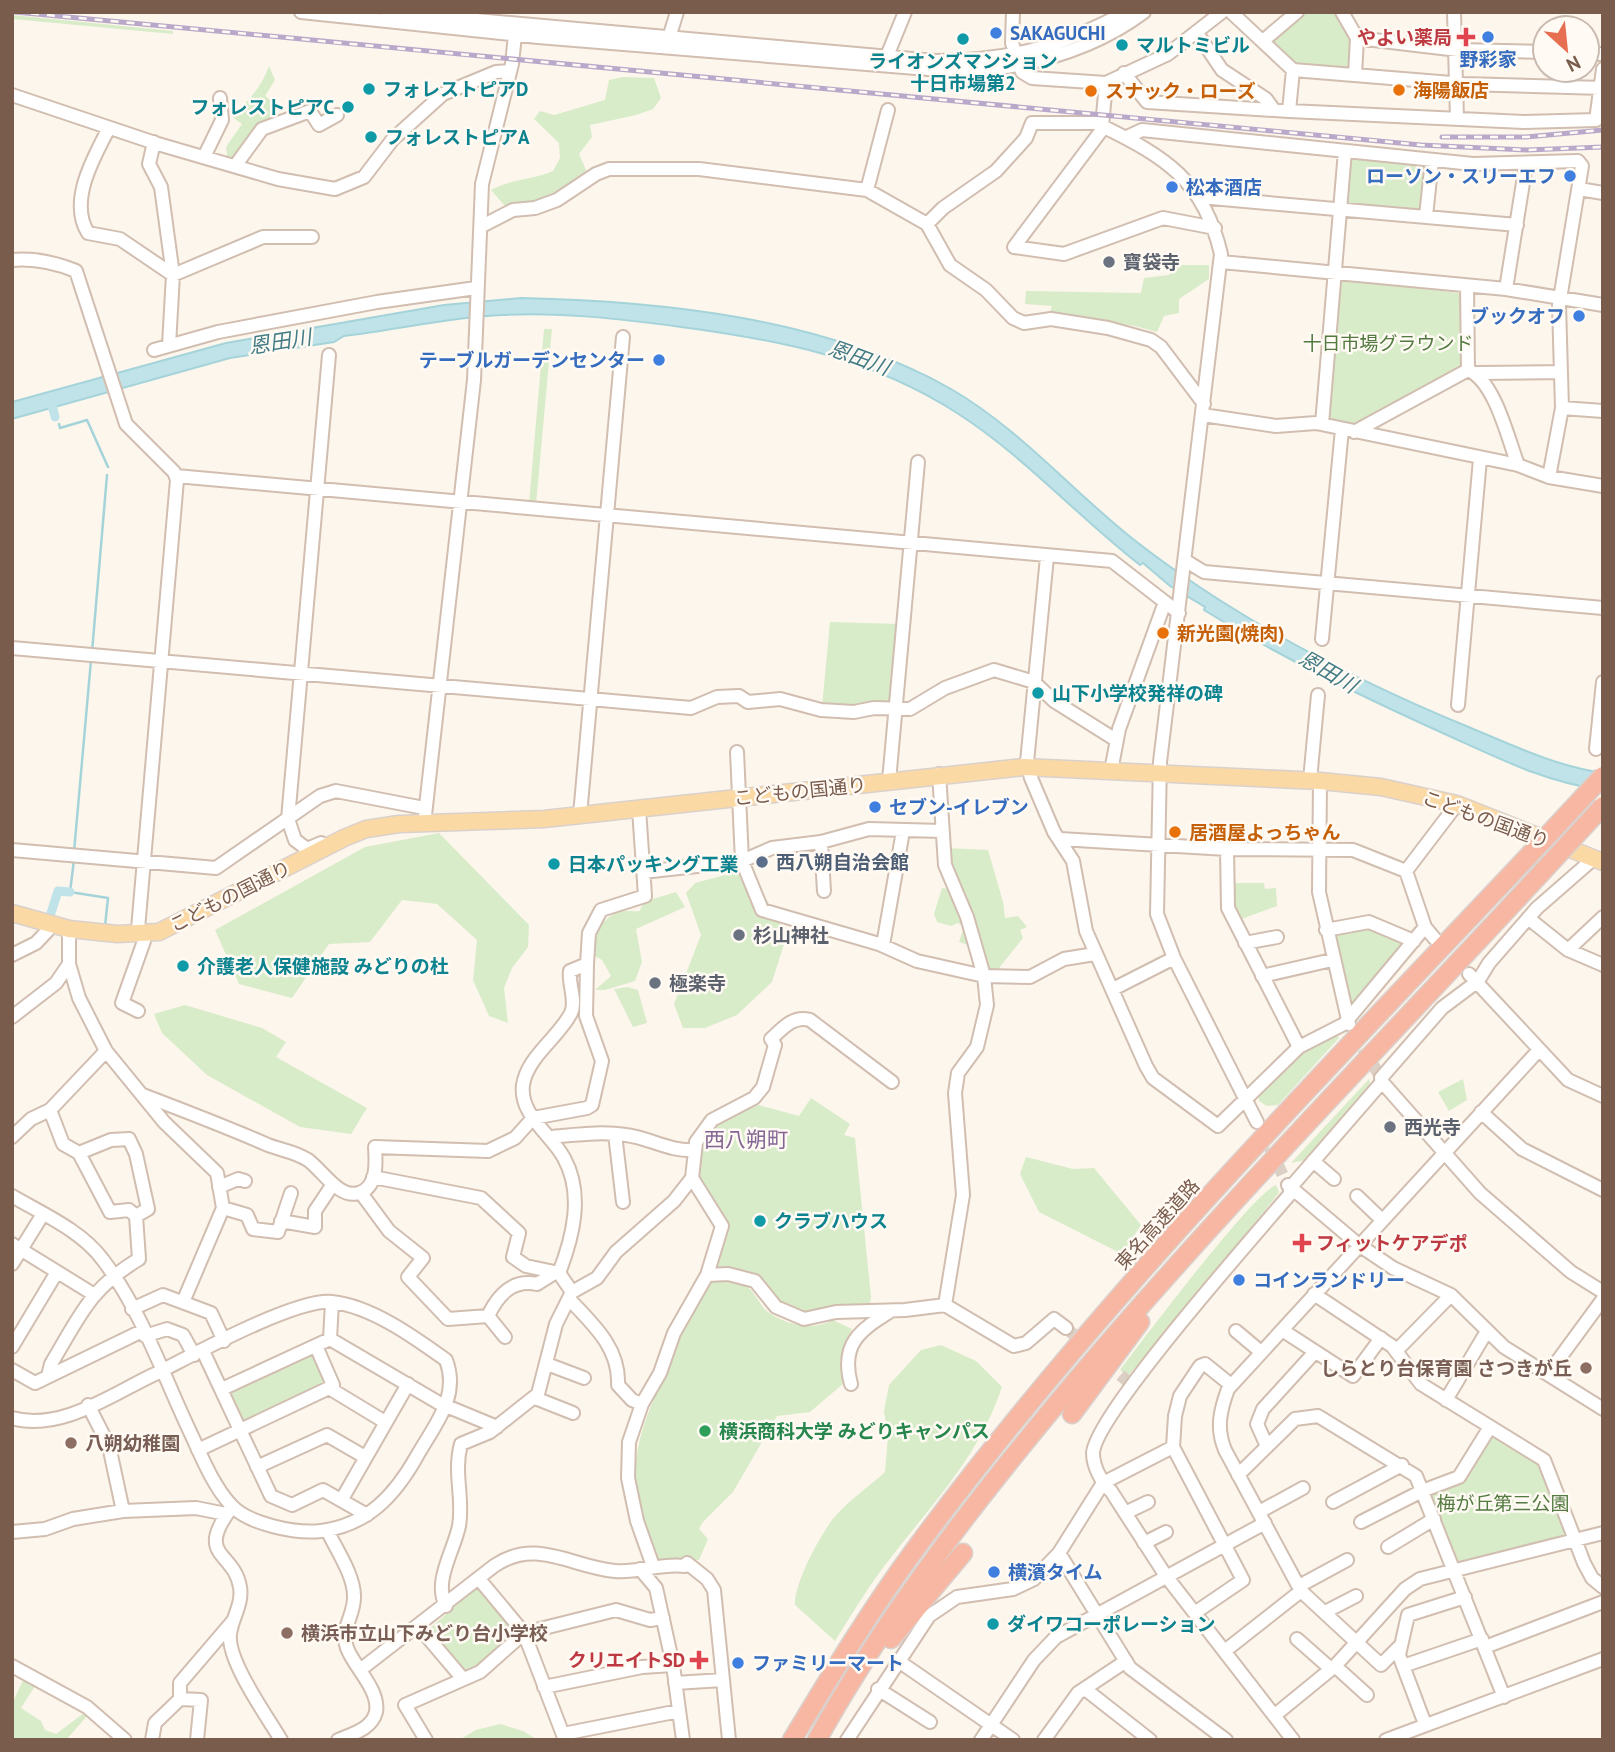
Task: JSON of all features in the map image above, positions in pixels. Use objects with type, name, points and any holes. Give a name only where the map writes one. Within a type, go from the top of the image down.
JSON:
[{"type":"highway","name":"東名高速道路","points":[[792,1740],[870,1615],[915,1550],[1088,1333],[1199,1209],[1603,776]]},
{"type":"highway","points":[[817,1740],[886,1629],[978,1501],[1117,1332],[1217,1219],[1603,806]]},
{"type":"highway","points":[[1072,1414],[1217,1219]]},
{"type":"highway","points":[[822,1740],[890,1641],[963,1553]]},
{"type":"main road","name":"こどもの国通り","points":[[12,913],[69,929],[140,934],[178,924],[344,838],[375,827],[424,816],[580,815],[939,774],[1030,768],[1315,780],[1404,791],[1457,804],[1597,861]]},
{"type":"street","points":[[302,12],[515,35],[932,72],[965,72],[1089,44],[1143,12]]},
{"type":"street","points":[[387,12],[472,17],[528,26],[967,61],[1017,61],[1074,38],[1126,12]]},
{"type":"street","points":[[528,26],[535,12]]},
{"type":"street","points":[[669,38],[677,12]]},
{"type":"street","points":[[887,56],[905,12]]},
{"type":"street","points":[[1000,12],[1013,14],[1012,43],[1024,74],[1032,78],[1106,83],[1168,54],[1222,12]]},
{"type":"street","points":[[1231,12],[1293,70],[1457,84],[1601,88]]},
{"type":"street","points":[[1264,40],[1297,12]]},
{"type":"street","points":[[1342,12],[1357,38],[1355,75]]},
{"type":"street","points":[[1454,12],[1458,50],[1457,119]]},
{"type":"street","points":[[1196,33],[1222,69],[1266,99],[1274,110]]},
{"type":"street","points":[[12,850],[216,868],[320,796],[336,791],[424,816],[474,380],[476,289],[482,226],[479,215],[483,175],[510,71],[515,35]]},
{"type":"street","points":[[1357,38],[1458,50],[1531,52]]},
{"type":"street","points":[[1124,74],[1147,102],[1457,119],[1596,120],[1603,69]]},
{"type":"street","points":[[1289,111],[1293,70]]},
{"type":"street","points":[[12,95],[154,142],[318,189],[347,186],[364,177],[393,139],[433,100],[496,72],[510,71]]},
{"type":"street","points":[[1106,83],[1103,125],[1014,247],[1064,254],[1163,218],[1214,228]]},
{"type":"street","points":[[204,157],[222,120],[220,98]]},
{"type":"street","points":[[867,190],[888,110]]},
{"type":"street","points":[[235,166],[262,129],[310,111],[319,125],[337,115]]},
{"type":"street","points":[[927,224],[943,208],[996,171],[1026,138],[1032,123],[1103,125],[1126,137],[1177,169],[1200,197],[1214,228],[1221,262],[1160,773],[1157,914],[1174,958],[1257,1122]]},
{"type":"street","points":[[109,128],[83,183],[82,224],[88,233],[120,239],[173,275]]},
{"type":"street","points":[[1126,137],[1132,132],[1148,131],[1432,160],[1526,164],[1578,161],[1582,166],[1560,298],[1562,408],[1549,478]]},
{"type":"street","points":[[154,142],[149,164],[161,187],[173,275],[169,345]]},
{"type":"street","points":[[1322,424],[1345,151]]},
{"type":"street","points":[[1426,216],[1432,160]]},
{"type":"street","points":[[1506,289],[1526,164]]},
{"type":"street","points":[[482,226],[513,210],[535,208],[557,200],[596,174],[609,169],[699,169],[867,190],[927,224],[950,265],[986,290],[1013,318],[1024,323],[1051,319],[1108,327],[1151,340],[1161,347],[1204,409],[1276,426],[1322,424],[1518,465],[1549,478],[1603,486]]},
{"type":"street","points":[[1578,189],[1601,188]]},
{"type":"street","points":[[1200,197],[1517,225]]},
{"type":"street","points":[[173,275],[263,237],[312,237]]},
{"type":"street","points":[[12,260],[31,259],[57,263],[76,271],[128,429],[176,476],[459,500],[910,545],[1112,561],[1165,602],[1180,610]]},
{"type":"street","points":[[1221,262],[1506,289],[1603,305]]},
{"type":"street","points":[[1467,286],[1472,371],[1498,408],[1518,465]]},
{"type":"street","points":[[154,350],[377,302],[476,289]]},
{"type":"street","points":[[580,815],[623,337]]},
{"type":"street","points":[[329,355],[288,819],[295,840],[307,849],[331,838],[344,838]]},
{"type":"street","points":[[1348,430],[1472,371],[1560,372]]},
{"type":"street","points":[[1562,408],[1603,411]]},
{"type":"street","points":[[1321,639],[1348,430]]},
{"type":"street","points":[[1458,705],[1470,595],[1480,459]]},
{"type":"street","points":[[889,781],[918,462]]},
{"type":"street","points":[[138,1011],[122,1003],[144,941],[138,929],[176,476]]},
{"type":"street","points":[[1047,557],[1027,762],[1031,778],[1077,872],[1086,931],[1094,954],[1113,989],[1153,1078],[1218,1126],[1299,1047],[1349,1024],[1425,927]]},
{"type":"street","points":[[1186,563],[1204,572],[1603,608]]},
{"type":"street","points":[[1111,771],[1116,740],[1143,657],[1165,602]]},
{"type":"street","points":[[12,648],[691,708],[717,697],[739,696],[748,702],[780,699],[821,710],[854,712],[874,708],[918,706],[945,688],[992,670],[1034,682],[1055,701],[1097,725],[1116,740]]},
{"type":"street","points":[[1597,749],[1603,682]]},
{"type":"street","points":[[1318,695],[1315,780],[1320,848],[1319,892],[1332,960],[1349,1024]]},
{"type":"street","points":[[737,752],[742,861],[762,910],[883,945],[916,961],[984,976],[1030,978],[1064,959],[1094,954]]},
{"type":"street","points":[[939,774],[945,865],[967,917],[984,976],[987,1005],[977,1047],[958,1073],[955,1093],[963,1195],[945,1305]]},
{"type":"street","points":[[1406,871],[1457,804]]},
{"type":"street","points":[[361,1193],[376,1171],[375,1147],[488,1151],[514,1138],[533,1118],[592,1105],[601,1061],[586,1016],[589,933],[601,910],[645,896],[639,809]]},
{"type":"street","points":[[643,872],[742,861],[772,848],[821,842],[869,829],[942,831]]},
{"type":"street","points":[[883,945],[903,831]]},
{"type":"street","points":[[1060,839],[1227,849],[1320,848],[1361,852],[1406,871],[1425,927],[1435,939]]},
{"type":"street","points":[[821,842],[824,891]]},
{"type":"street","points":[[1227,849],[1228,908],[1299,1047]]},
{"type":"street","points":[[1288,1185],[1313,1161],[1382,1082],[1381,1078],[1442,1008],[1489,963],[1528,918],[1597,861]]},
{"type":"street","points":[[1568,950],[1603,917]]},
{"type":"street","points":[[1528,918],[1568,950],[1603,965]]},
{"type":"street","points":[[1326,930],[1369,922],[1413,941]]},
{"type":"street","points":[[12,955],[36,943],[52,926]]},
{"type":"street","points":[[69,929],[69,964],[79,999],[106,1051],[187,1147],[217,1172],[223,1208],[183,1302]]},
{"type":"street","points":[[1245,943],[1277,937]]},
{"type":"street","points":[[1113,989],[1174,958]]},
{"type":"street","points":[[1262,976],[1332,960]]},
{"type":"street","points":[[12,1017],[56,983],[69,964]]},
{"type":"street","points":[[488,1316],[504,1291],[527,1282],[537,1284],[556,1273],[573,1235],[575,1200],[571,1173],[564,1156],[533,1118],[524,1102],[524,1080],[571,1013],[570,971],[587,964]]},
{"type":"street","points":[[1474,977],[1538,1051],[1568,1080],[1603,1096]]},
{"type":"street","points":[[446,1605],[442,1597],[447,1559],[460,1522],[456,1461],[461,1444],[497,1427],[535,1398],[543,1383],[556,1324],[571,1296],[597,1278],[616,1252],[674,1201],[692,1178],[696,1142],[712,1121],[754,1098],[763,1087],[775,1045],[771,1039],[795,1020],[810,1020],[892,1082]]},
{"type":"street","points":[[12,1137],[31,1118],[50,1110],[106,1051]]},
{"type":"street","points":[[1401,1645],[1381,1665],[1300,1588],[1220,1437],[1218,1424],[1222,1403],[1231,1385],[1538,1051]]},
{"type":"street","points":[[1382,1082],[1480,1193],[1572,1272],[1603,1292]]},
{"type":"street","points":[[143,1095],[301,1157],[326,1174],[343,1192],[361,1193]]},
{"type":"street","points":[[48,1376],[51,1364],[93,1294],[114,1274],[139,1259],[136,1216],[129,1210],[110,1212],[79,1153],[64,1144],[50,1110]]},
{"type":"street","points":[[1481,1112],[1522,1149],[1603,1190]]},
{"type":"street","points":[[549,1137],[596,1132],[642,1138],[671,1149],[695,1150]]},
{"type":"street","points":[[615,1134],[622,1202]]},
{"type":"street","points":[[79,1153],[111,1140],[129,1139],[136,1154],[148,1209],[136,1216]]},
{"type":"street","points":[[1313,1161],[1334,1179]]},
{"type":"street","points":[[373,1177],[481,1198],[519,1233],[513,1258],[526,1266],[556,1273],[604,1337],[619,1364],[618,1385],[632,1400],[642,1404]]},
{"type":"street","points":[[683,1740],[673,1665],[656,1588],[646,1568],[628,1478],[629,1442],[642,1404],[660,1373],[674,1333],[707,1275],[722,1226],[692,1178]]},
{"type":"street","points":[[219,1187],[238,1179],[245,1181]]},
{"type":"street","points":[[281,1221],[316,1227],[315,1211],[333,1184]]},
{"type":"street","points":[[1288,1185],[1359,1245],[1392,1268],[1451,1294],[1504,1347],[1602,1408]]},
{"type":"street","points":[[1288,1185],[1290,1194],[1203,1296],[1133,1386],[1100,1437],[1093,1453],[1102,1483],[1166,1576],[1226,1650],[1293,1740]]},
{"type":"street","points":[[223,1208],[247,1215],[253,1229],[278,1231],[291,1193]]},
{"type":"street","points":[[361,1193],[389,1231],[423,1258],[408,1277],[448,1319],[488,1316]]},
{"type":"street","points":[[12,1196],[83,1239],[114,1274],[229,1511]]},
{"type":"street","points":[[1357,1196],[1382,1220]]},
{"type":"street","points":[[12,1264],[17,1247],[43,1214]]},
{"type":"street","points":[[17,1247],[93,1294]]},
{"type":"street","points":[[12,1347],[57,1272]]},
{"type":"street","points":[[707,1275],[740,1276],[755,1281],[776,1307],[804,1319],[836,1312],[891,1311],[945,1305],[1014,1346],[1026,1343],[1055,1319],[1066,1328]]},
{"type":"street","points":[[1314,1294],[1396,1350],[1421,1384],[1544,1460],[1592,1578],[1603,1587]]},
{"type":"street","points":[[1396,1350],[1451,1294]]},
{"type":"street","points":[[132,1309],[163,1295],[211,1313],[224,1341]]},
{"type":"street","points":[[1548,1374],[1603,1299]]},
{"type":"street","points":[[12,1418],[51,1421],[314,1302],[332,1302],[358,1308],[446,1360],[452,1384],[446,1406],[401,1486],[367,1515],[327,1530],[293,1531],[229,1511],[196,1508],[123,1511],[73,1519],[45,1530],[12,1532]]},
{"type":"street","points":[[330,1339],[332,1302]]},
{"type":"street","points":[[851,1384],[848,1373],[851,1344],[859,1331],[891,1311]]},
{"type":"street","points":[[488,1316],[505,1337]]},
{"type":"street","points":[[12,1370],[35,1383],[144,1334],[167,1329],[183,1335],[222,1389],[271,1496],[292,1504],[323,1490],[367,1515]]},
{"type":"street","points":[[1282,1330],[1353,1376],[1381,1338]]},
{"type":"street","points":[[1236,1331],[1261,1352]]},
{"type":"street","points":[[1447,1400],[1487,1331]]},
{"type":"street","points":[[222,1389],[330,1339]]},
{"type":"street","points":[[330,1339],[446,1406],[497,1427]]},
{"type":"street","points":[[198,1450],[333,1385],[316,1346]]},
{"type":"street","points":[[1266,1444],[1257,1423],[1263,1409],[1314,1353]]},
{"type":"street","points":[[547,1364],[584,1378]]},
{"type":"street","points":[[1196,1612],[1243,1580],[1173,1447],[1177,1405],[1185,1386],[1200,1366],[1205,1364],[1231,1385]]},
{"type":"street","points":[[342,1499],[408,1384]]},
{"type":"street","points":[[329,1388],[385,1422]]},
{"type":"street","points":[[535,1398],[573,1413]]},
{"type":"street","points":[[88,1405],[109,1446],[123,1511]]},
{"type":"street","points":[[1238,1475],[1266,1444],[1294,1419],[1318,1416],[1416,1476],[1504,1697]]},
{"type":"street","points":[[1361,1522],[1422,1491],[1459,1477],[1490,1427]]},
{"type":"street","points":[[257,1467],[327,1435],[365,1457]]},
{"type":"street","points":[[846,1740],[919,1628],[940,1607],[972,1593],[1025,1585],[1059,1553],[1102,1483],[1173,1447]]},
{"type":"street","points":[[1333,1502],[1402,1465]]},
{"type":"street","points":[[981,1740],[1044,1648],[1056,1637],[1225,1544],[1303,1488]]},
{"type":"street","points":[[1125,1513],[1148,1502]]},
{"type":"street","points":[[229,1511],[216,1541],[217,1552],[240,1584],[230,1634],[231,1651],[281,1740]]},
{"type":"street","points":[[1388,1547],[1434,1519]]},
{"type":"street","points":[[327,1530],[352,1585],[353,1611],[346,1625],[347,1647],[376,1703],[375,1714],[360,1731],[338,1740]]},
{"type":"street","points":[[1144,1544],[1166,1532]]},
{"type":"street","points":[[1275,1715],[1333,1667],[1405,1589],[1420,1579],[1603,1533]]},
{"type":"street","points":[[360,1670],[503,1560],[519,1553],[539,1552],[612,1570],[685,1566],[687,1563],[707,1579],[714,1590],[729,1740]]},
{"type":"street","points":[[1059,1553],[1130,1668],[1226,1740]]},
{"type":"street","points":[[1226,1650],[1300,1588],[1347,1560]]},
{"type":"street","points":[[479,1579],[524,1633],[564,1737],[679,1711]]},
{"type":"street","points":[[1325,1612],[1356,1596]]},
{"type":"street","points":[[1425,1724],[1403,1666],[1401,1645],[1408,1615],[1465,1597]]},
{"type":"street","points":[[1403,1666],[1484,1643],[1603,1602]]},
{"type":"street","points":[[426,1740],[405,1705],[480,1672],[524,1633],[616,1610],[650,1620],[663,1618]]},
{"type":"street","points":[[152,1740],[155,1723],[180,1699],[180,1683],[235,1618]]},
{"type":"street","points":[[419,1627],[463,1678]]},
{"type":"street","points":[[1297,1639],[1367,1695]]},
{"type":"street","points":[[1386,1740],[1603,1659]]},
{"type":"street","points":[[897,1660],[1013,1740]]},
{"type":"street","points":[[1044,1740],[1078,1693],[1126,1661]]},
{"type":"street","points":[[544,1687],[642,1667],[673,1665]]},
{"type":"street","points":[[12,1666],[87,1707],[125,1740]]},
{"type":"street","points":[[676,1683],[723,1680]]},
{"type":"street","points":[[878,1689],[930,1723]]},
{"type":"street","points":[[1085,1689],[1150,1740]]},
{"type":"street","points":[[180,1699],[201,1700],[197,1740]]},
{"type":"green space","points":[[1303,12],[1338,12],[1355,42],[1354,72],[1294,67],[1269,40]]},
{"type":"green space","points":[[12,15],[173,31],[173,34],[12,19]]},
{"type":"green space","points":[[269,66],[275,80],[265,96],[279,106],[234,163],[228,162],[226,147],[242,124],[231,116],[254,94]]},
{"type":"green space","points":[[623,77],[654,78],[661,98],[653,109],[590,125],[592,137],[579,154],[586,170],[573,187],[551,198],[526,204],[504,205],[491,190],[553,171],[560,158],[559,143],[534,119],[540,111],[554,115],[605,100],[609,80]]},
{"type":"green space","points":[[1349,157],[1427,164],[1422,212],[1345,205]]},
{"type":"green space","points":[[1171,265],[1209,265],[1209,279],[1179,299],[1179,313],[1164,316],[1157,332],[1135,326],[1049,314],[1052,306],[1025,304],[1026,291],[1141,293],[1144,278],[1169,275]]},
{"type":"green space","name":"十日市場グラウンド","points":[[1341,279],[1458,293],[1462,297],[1463,367],[1353,426],[1328,421],[1338,282]]},
{"type":"green space","points":[[544,329],[552,329],[536,504],[529,504]]},
{"type":"green space","points":[[830,622],[899,624],[892,706],[822,707]]},
{"type":"green space","points":[[439,833],[529,925],[528,947],[512,968],[504,988],[508,1023],[489,1016],[473,980],[477,940],[437,904],[402,900],[370,942],[329,944],[292,998],[239,984],[215,930],[365,847]]},
{"type":"green space","points":[[947,848],[988,850],[1005,918],[1018,916],[1027,927],[1020,930],[1023,938],[995,973],[987,974],[950,872]]},
{"type":"green space","points":[[736,872],[756,881],[787,935],[772,982],[737,1015],[705,1028],[683,1028],[674,1004],[701,935],[686,893],[695,883]]},
{"type":"green space","points":[[1232,883],[1264,883],[1265,889],[1276,888],[1277,906],[1239,920],[1234,908]]},
{"type":"green space","points":[[942,888],[949,889],[964,927],[958,923],[951,926],[937,922],[934,914]]},
{"type":"green space","points":[[676,892],[685,907],[636,929],[642,962],[635,981],[605,990],[595,990],[611,976],[602,960],[593,955],[596,936],[606,919],[618,912],[640,911],[643,902]]},
{"type":"green space","points":[[1369,924],[1409,943],[1350,1014],[1329,931]]},
{"type":"green space","points":[[964,927],[971,946],[959,942]]},
{"type":"green space","points":[[627,987],[638,990],[647,1023],[633,1027],[614,989]]},
{"type":"green space","points":[[185,1005],[262,1028],[286,1042],[276,1057],[367,1108],[351,1134],[300,1127],[207,1075],[162,1033],[154,1014]]},
{"type":"green space","points":[[1337,1034],[1339,1038],[1278,1105],[1267,1106],[1259,1101],[1259,1094],[1303,1050]]},
{"type":"green space","points":[[1369,1079],[1371,1087],[1306,1160],[1291,1163]]},
{"type":"green space","points":[[1463,1079],[1467,1100],[1449,1111],[1438,1092]]},
{"type":"green space","points":[[811,1098],[850,1124],[844,1135],[855,1138],[871,1297],[870,1305],[809,1315],[777,1303],[766,1286],[715,1270],[721,1224],[695,1175],[701,1144],[717,1123],[758,1105],[799,1116]]},
{"type":"green space","points":[[1026,1157],[1073,1169],[1094,1168],[1141,1225],[1122,1254],[1039,1212],[1020,1174]]},
{"type":"green space","points":[[1276,1185],[1279,1192],[1271,1203],[1128,1376],[1120,1370],[1224,1237],[1264,1194]]},
{"type":"green space","name":"横浜商科大学 みどりキャンパス","points":[[712,1282],[745,1285],[768,1312],[790,1323],[807,1326],[833,1320],[852,1329],[845,1349],[844,1383],[810,1412],[777,1416],[733,1492],[702,1523],[699,1529],[708,1539],[699,1560],[658,1559],[639,1506],[636,1464],[639,1445],[650,1408],[691,1314],[706,1284]]},
{"type":"green space","points":[[941,1345],[976,1361],[1002,1387],[992,1414],[965,1461],[882,1569],[835,1641],[795,1605],[803,1573],[832,1520],[885,1472],[888,1436],[884,1411],[889,1385],[921,1350]]},
{"type":"green space","points":[[313,1350],[330,1384],[241,1425],[226,1390]]},
{"type":"green space","name":"梅が丘第三公園","points":[[1493,1435],[1537,1460],[1567,1532],[1564,1537],[1461,1564],[1456,1561],[1429,1496],[1433,1489],[1462,1479]]},
{"type":"green space","points":[[476,1588],[482,1589],[517,1630],[477,1669],[466,1672],[428,1630]]},
{"type":"green space","points":[[23,1680],[35,1686],[21,1708],[41,1721],[45,1730],[56,1734],[84,1713],[88,1715],[66,1740],[12,1740],[12,1704]]},
{"type":"green space","points":[[500,1724],[523,1731],[538,1740],[459,1740],[476,1730]]},
{"type":"water","name":"恩田川","points":[[521,298],[631,304],[742,318],[851,345],[902,365],[951,389],[1000,422],[1133,539],[1253,621],[1339,668],[1426,709],[1536,755],[1603,773],[1603,790],[1562,782],[1504,761],[1293,661],[1204,610],[1205,607],[1170,586],[1143,563],[1140,565],[1028,467],[957,413],[892,378],[824,354],[789,345],[718,332],[614,319],[547,314],[482,316],[344,336],[334,342],[230,358],[12,419],[12,402],[226,343],[444,305]]},
{"type":"waterway","points":[[51,401],[55,417]]},
{"type":"waterway","points":[[59,424],[60,428],[87,420],[108,467]]},
{"type":"waterway","points":[[92,652],[107,475]]},
{"type":"waterway","points":[[74,852],[91,660]]},
{"type":"waterway","points":[[74,860],[70,892],[108,898],[105,926]]},
{"type":"waterway","points":[[51,913],[58,891],[70,892]]},
{"type":"tunnel","points":[[1354,1033],[1381,1078]]},
{"type":"tunnel","points":[[1262,1131],[1286,1182]]},
{"type":"tunnel","points":[[1066,1328],[1133,1386]]},
{"type":"railway","points":[[15,12],[1421,145],[1527,150],[1603,147]]},
{"type":"railway","points":[[1442,137],[1526,137],[1603,130]]},
{"type":"place","name":"SAKAGUCHI","points":[[996,33]]},
{"type":"place","name":"やよい薬局","points":[[1466,37]]},
{"type":"place","name":"野彩家","points":[[1488,37]]},
{"type":"place","name":"ライオンズマンション 十日市場第2","points":[[963,39]]},
{"type":"place","name":"マルトミビル","points":[[1122,45]]},
{"type":"place","name":"フォレストピアD","points":[[369,89]]},
{"type":"place","name":"海陽飯店","points":[[1399,90]]},
{"type":"place","name":"スナック・ローズ","points":[[1091,91]]},
{"type":"place","name":"フォレストピアC","points":[[348,107]]},
{"type":"place","name":"フォレストピアA","points":[[371,137]]},
{"type":"place","name":"ローソン・スリーエフ","points":[[1570,176]]},
{"type":"place","name":"松本酒店","points":[[1172,187]]},
{"type":"place","name":"寶袋寺","points":[[1109,262]]},
{"type":"place","name":"ブックオフ","points":[[1579,316]]},
{"type":"place","name":"テーブルガーデンセンター","points":[[659,360]]},
{"type":"place","name":"新光園(焼肉)","points":[[1163,633]]},
{"type":"place","name":"山下小学校発祥の碑","points":[[1038,693]]},
{"type":"place","name":"セブン-イレブン","points":[[875,807]]},
{"type":"place","name":"居酒屋よっちゃん","points":[[1175,832]]},
{"type":"place","name":"西八朔自治会館","points":[[762,862]]},
{"type":"place","name":"日本パッキング工業","points":[[554,864]]},
{"type":"place","name":"杉山神社","points":[[739,935]]},
{"type":"place","name":"介護老人保健施設 みどりの杜","points":[[183,966]]},
{"type":"place","name":"極楽寺","points":[[655,983]]},
{"type":"place","name":"西光寺","points":[[1390,1127]]},
{"type":"place","name":"クラブハウス","points":[[760,1221]]},
{"type":"place","name":"フィットケアデポ","points":[[1302,1243]]},
{"type":"place","name":"コインランドリー","points":[[1239,1280]]},
{"type":"place","name":"しらとり台保育園 さつきが丘","points":[[1586,1368]]},
{"type":"place","name":"横浜商科大学 みどりキャンパス","points":[[705,1431]]},
{"type":"place","name":"八朔幼稚園","points":[[71,1443]]},
{"type":"place","name":"横濱タイム","points":[[994,1572]]},
{"type":"place","name":"ダイワコーポレーション","points":[[993,1624]]},
{"type":"place","name":"横浜市立山下みどり台小学校","points":[[287,1633]]},
{"type":"place","name":"クリエイトSD","points":[[699,1660]]},
{"type":"place","name":"ファミリーマート","points":[[738,1663]]},
{"type":"district","name":"西八朔町","points":[[746,1140]]}]
